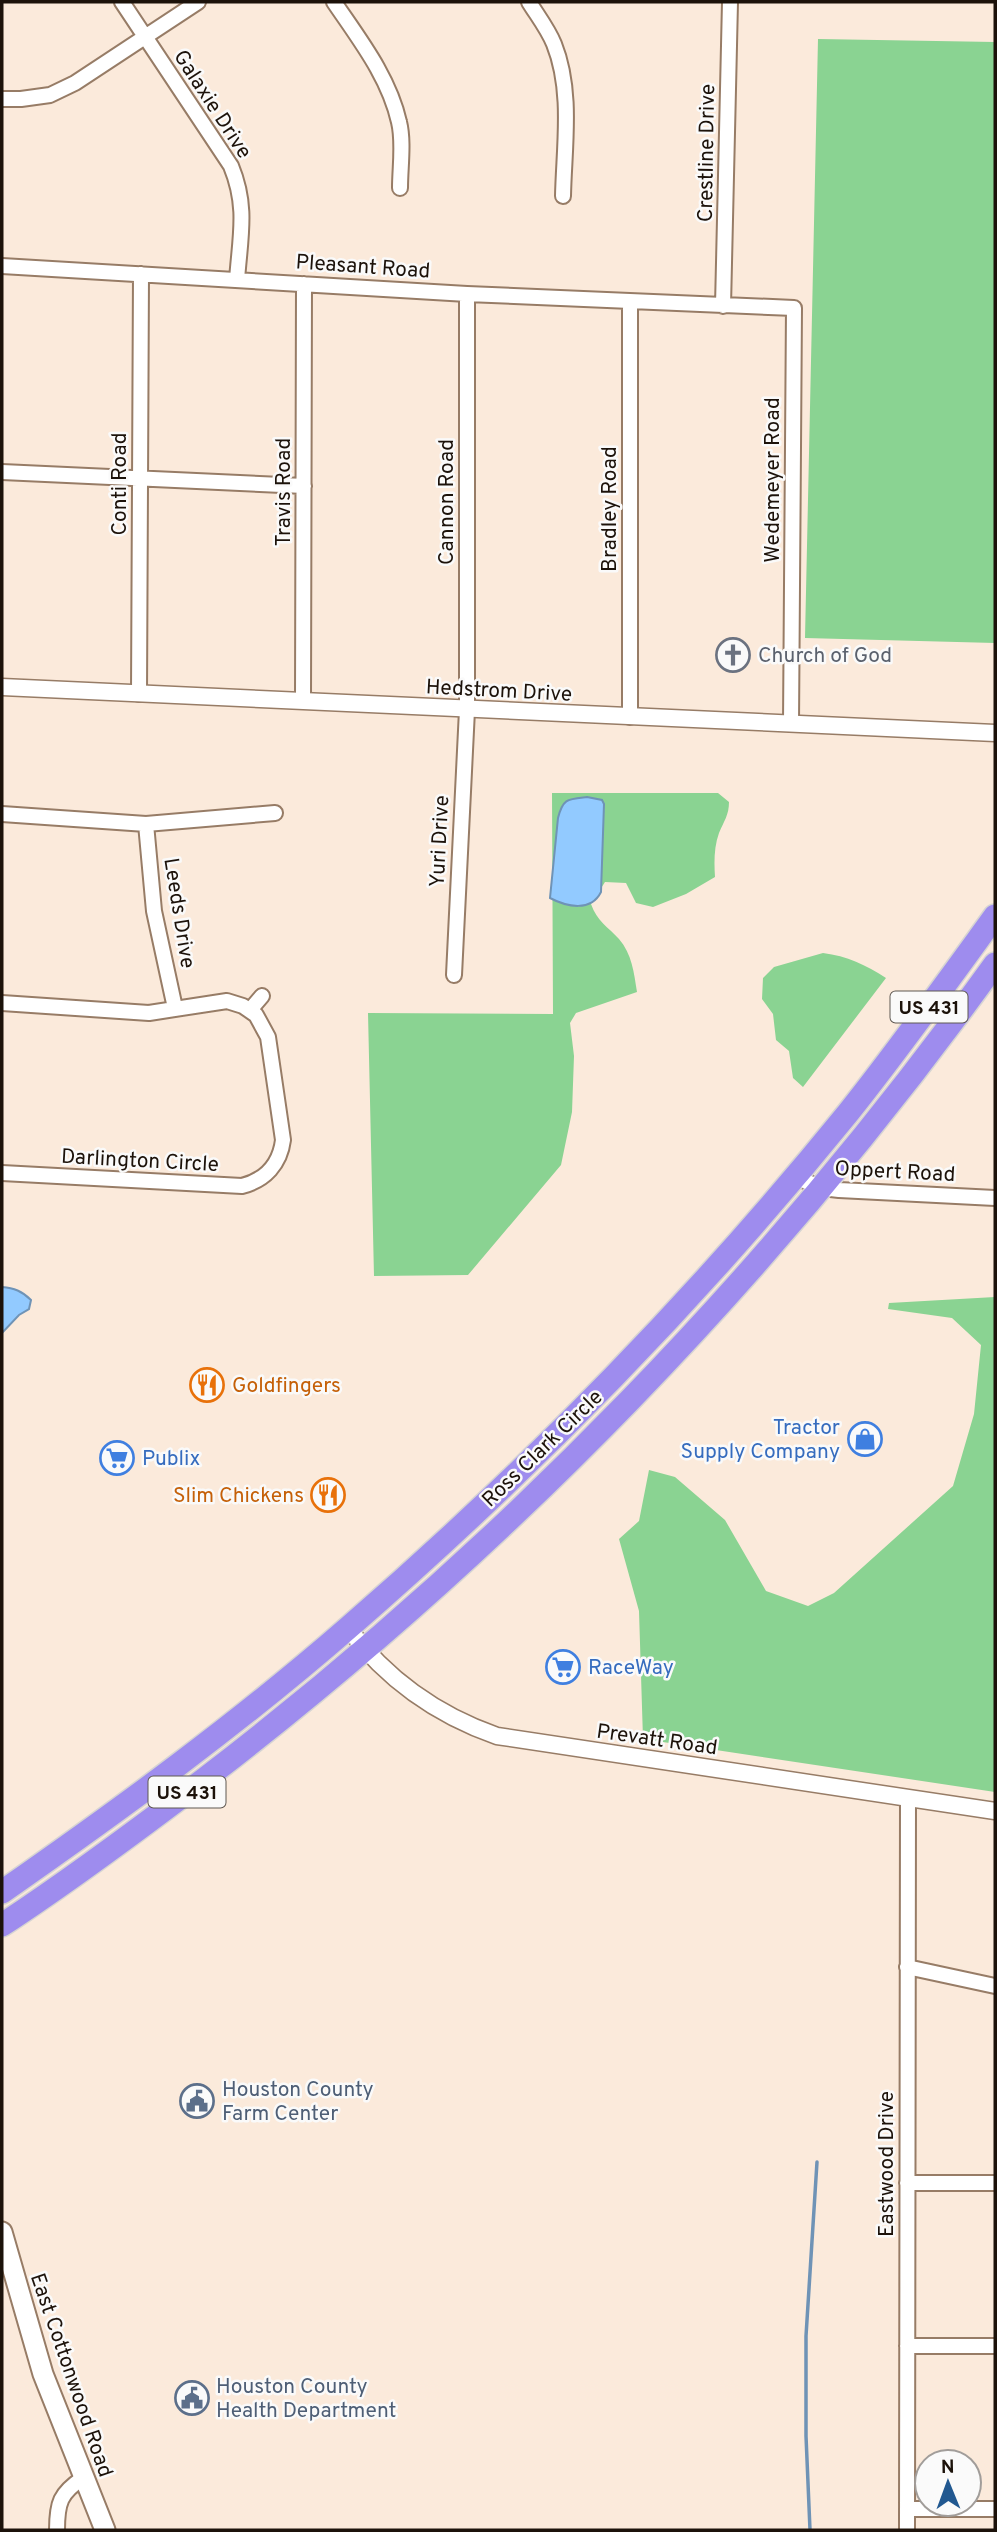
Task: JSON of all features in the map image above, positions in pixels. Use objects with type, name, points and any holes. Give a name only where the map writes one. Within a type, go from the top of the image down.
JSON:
[{"type":"highway","name":"Ross Clark Circle","points":[[2,1892],[126,1805],[348,1628],[485,1504],[603,1389],[795,1177],[895,1052],[995,916]]},
{"type":"highway","name":"Ross Clark Circle","points":[[2,1925],[100,1858],[236,1755],[365,1650],[470,1557],[624,1406],[737,1285],[822,1188],[923,1062],[995,964]]},
{"type":"highway","points":[[603,1389],[624,1406]]},
{"type":"highway","points":[[232,1723],[227,1740],[236,1755]]},
{"type":"main road","name":"East Cottonwood Road","points":[[2,2232],[43,2374],[105,2530]]},
{"type":"street","name":"Galaxie Drive","points":[[122,2],[231,166],[240,188],[242,213],[237,280]]},
{"type":"street","points":[[2,99],[50,95],[75,83],[198,2]]},
{"type":"street","points":[[334,2],[379,70],[392,96],[400,125],[400,188]]},
{"type":"street","points":[[529,2],[554,42],[562,69],[566,96],[563,196]]},
{"type":"street","name":"Crestline Drive","points":[[723,306],[730,2]]},
{"type":"street","name":"Pleasant Road","points":[[2,266],[723,306]]},
{"type":"street","name":"Conti Road","points":[[139,694],[141,274]]},
{"type":"street","name":"Travis Road","points":[[303,701],[304,284]]},
{"type":"street","name":"Cannon Road","points":[[467,293],[467,710]]},
{"type":"street","name":"Bradley Road","points":[[630,302],[630,717]]},
{"type":"street","name":"Wedemeyer Road","points":[[723,306],[794,308],[791,724]]},
{"type":"street","points":[[2,472],[304,486]]},
{"type":"street","name":"Hedstrom Drive","points":[[2,687],[995,733]]},
{"type":"street","name":"Yuri Drive","points":[[454,975],[467,710]]},
{"type":"street","points":[[2,814],[146,824],[275,813]]},
{"type":"street","name":"Leeds Drive","points":[[146,824],[154,911],[175,1009]]},
{"type":"street","points":[[2,1003],[149,1013],[227,1002],[250,1010],[261,996]]},
{"type":"street","name":"Darlington Circle","points":[[2,1173],[233,1186],[275,1174],[282,1149],[283,1132],[268,1037],[261,1021],[250,1010]]},
{"type":"street","name":"Oppert Road","points":[[795,1177],[822,1188],[995,1198]]},
{"type":"street","name":"Prevatt Road","points":[[348,1628],[365,1650],[426,1702],[463,1724],[497,1735],[995,1811]]},
{"type":"street","name":"Eastwood Drive","points":[[907,2530],[908,1798]]},
{"type":"street","points":[[908,1967],[995,1986]]},
{"type":"street","points":[[907,2183],[995,2183]]},
{"type":"street","points":[[907,2346],[995,2346]]},
{"type":"street","points":[[57,2530],[62,2495],[69,2486],[83,2478]]},
{"type":"street","points":[[907,2509],[995,2509]]},
{"type":"green space","points":[[818,39],[995,42],[995,643],[805,638]]},
{"type":"green space","points":[[552,793],[718,793],[729,802],[716,844],[715,877],[686,894],[653,907],[636,903],[626,883],[605,882],[591,904],[627,951],[637,992],[576,1013],[570,1023],[574,1056],[572,1112],[561,1165],[468,1275],[374,1276],[368,1013],[553,1014]]},
{"type":"green space","points":[[823,953],[856,962],[886,978],[803,1087],[793,1078],[789,1051],[776,1040],[773,1014],[762,999],[763,978],[774,967]]},
{"type":"green space","points":[[995,1297],[995,1792],[643,1739],[639,1611],[619,1539],[639,1521],[649,1470],[675,1477],[725,1520],[766,1591],[808,1606],[834,1593],[953,1486],[974,1414],[981,1345],[952,1318],[888,1309],[889,1303]]},
{"type":"water","points":[[587,797],[602,800],[604,804],[601,892],[591,903],[585,905],[564,904],[550,898],[558,818],[564,803]]},
{"type":"water","points":[[2,1287],[18,1290],[31,1300],[29,1309],[19,1315],[2,1333]]},
{"type":"waterway","points":[[810,2530],[806,2336],[817,2162]]},
{"type":"place","name":"Church of God","points":[[733,655]]},
{"type":"place","name":"Goldfingers","points":[[207,1385]]},
{"type":"place","name":"Tractor Supply Company","points":[[865,1439]]},
{"type":"place","name":"Publix","points":[[117,1458]]},
{"type":"place","name":"Slim Chickens","points":[[328,1495]]},
{"type":"place","name":"RaceWay","points":[[563,1667]]},
{"type":"place","name":"Houston County Farm Center","points":[[197,2101]]},
{"type":"place","name":"Houston County Health Department","points":[[192,2398]]}]
